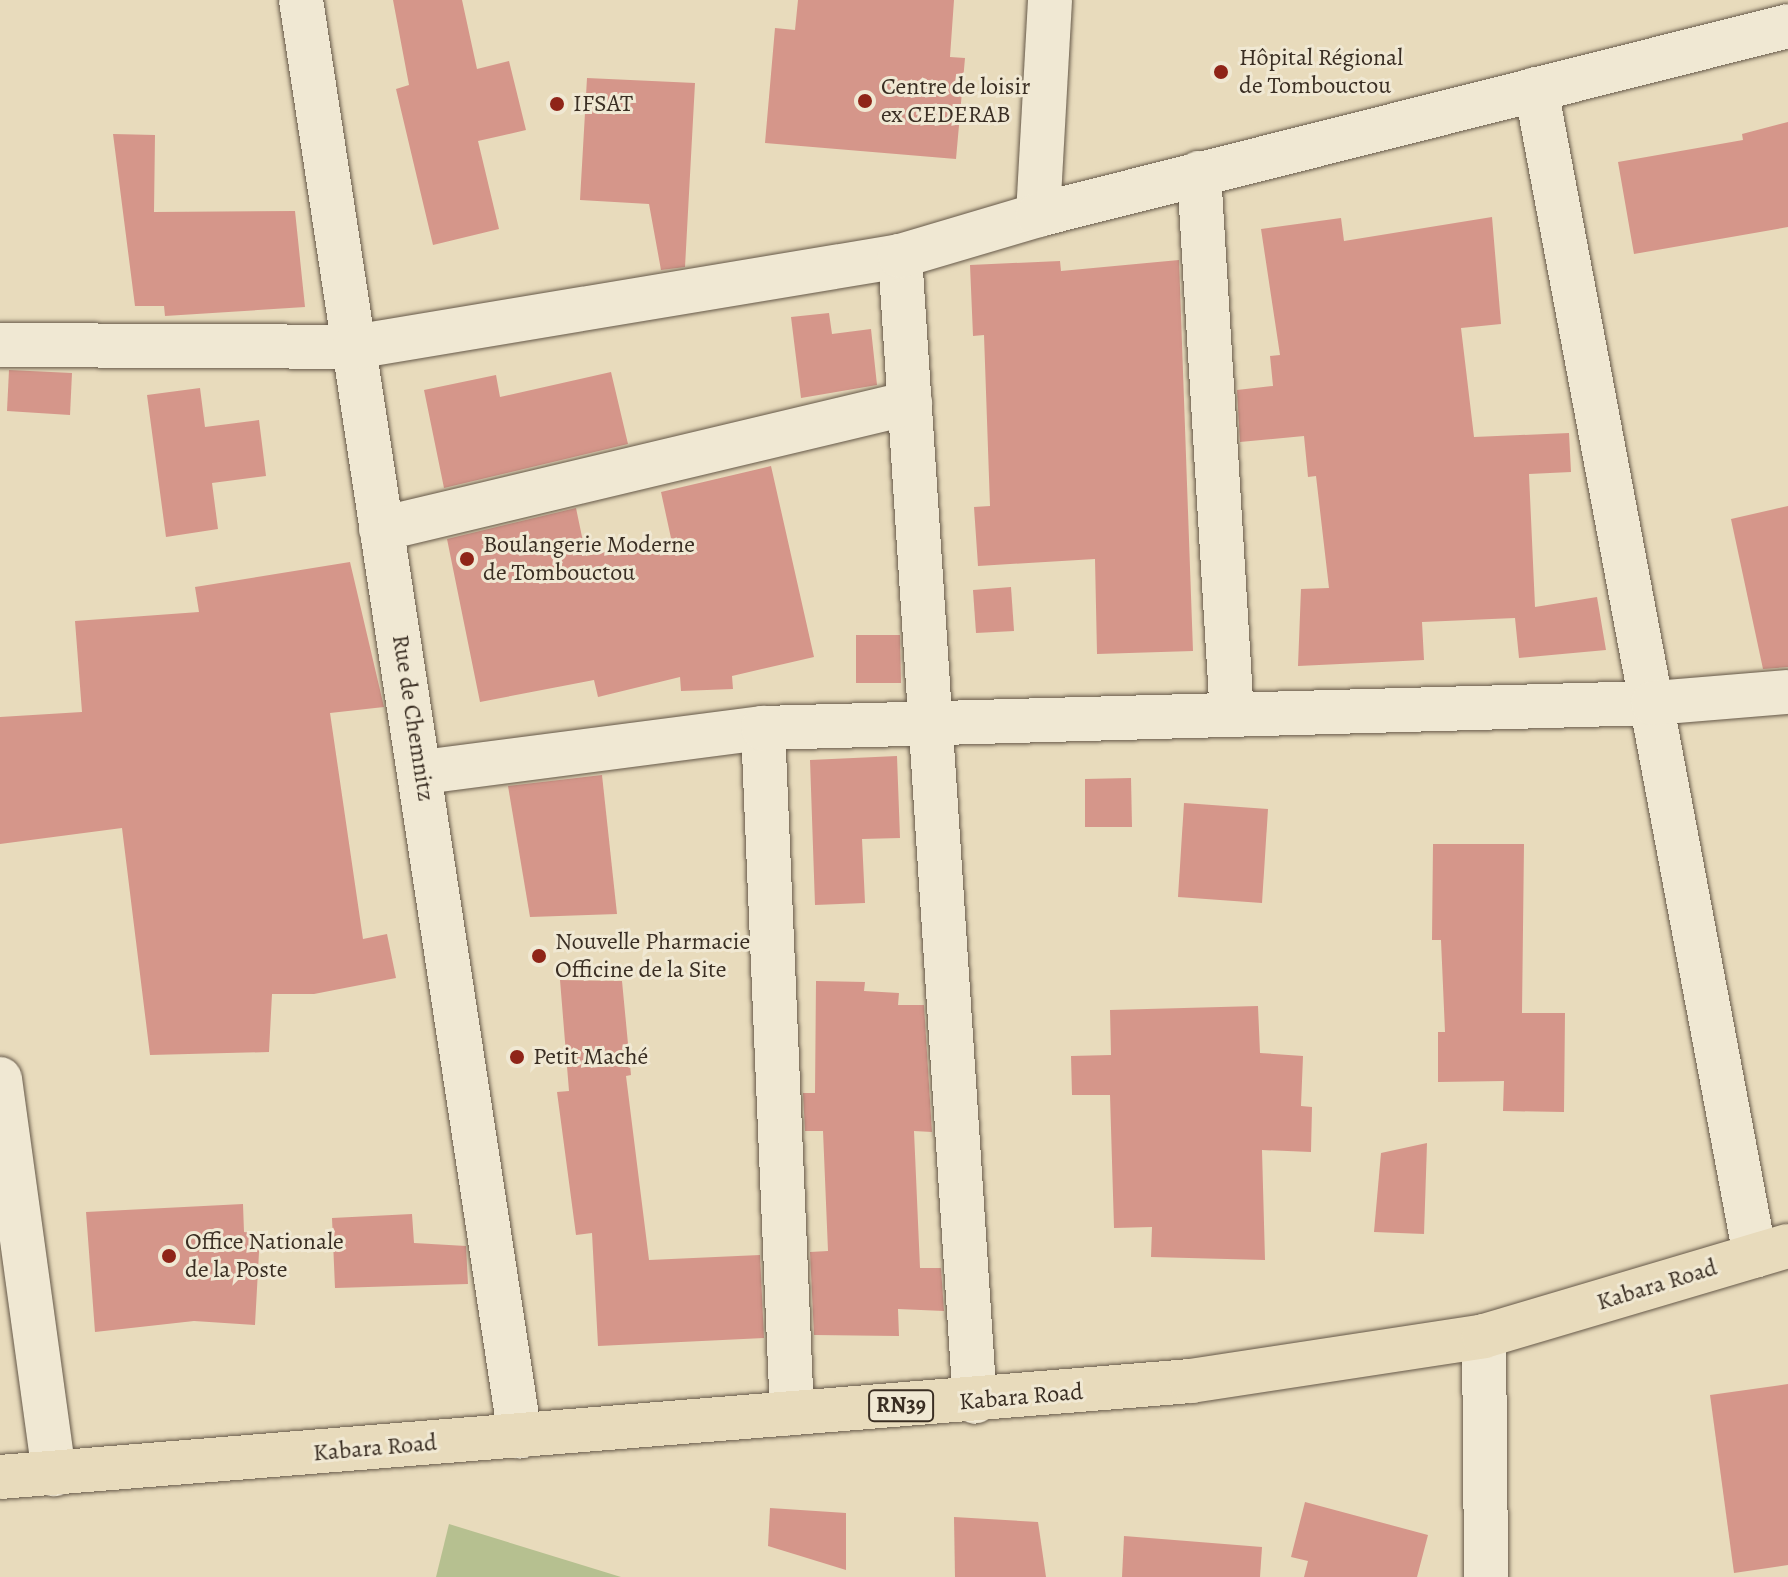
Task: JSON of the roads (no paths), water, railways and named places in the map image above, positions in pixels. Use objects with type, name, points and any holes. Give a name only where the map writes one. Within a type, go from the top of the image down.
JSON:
[{"type":"main road","name":"Kabara Road","points":[[0,1477],[792,1413],[975,1402],[1191,1381],[1484,1336],[1772,1251]]},
{"type":"street","name":"Rue de Chemnitz","points":[[301,0],[381,529],[423,772],[520,1436]]},
{"type":"street","points":[[1038,215],[1050,0]]},
{"type":"street","points":[[0,345],[354,347],[900,256],[1038,215],[1199,173],[1788,26]]},
{"type":"street","points":[[1536,89],[1653,703],[1772,1251]]},
{"type":"street","points":[[1199,173],[1232,715]]},
{"type":"street","points":[[900,256],[975,1402]]},
{"type":"street","points":[[381,529],[910,403]]},
{"type":"street","points":[[423,772],[763,728],[1653,703],[1788,692]]},
{"type":"street","points":[[763,728],[792,1413]]},
{"type":"street","points":[[0,1079],[54,1474]]},
{"type":"street","points":[[1484,1336],[1486,1577]]},
{"type":"place","name":"Hôpital Régional de Tombouctou","points":[[1221,72]]},
{"type":"place","name":"Centre de loisir ex CEDERAB","points":[[865,101]]},
{"type":"place","name":"IFSAT","points":[[557,104]]},
{"type":"place","name":"Boulangerie Moderne de Tombouctou","points":[[467,559]]},
{"type":"place","name":"Nouvelle Pharmacie Officine de la Site","points":[[539,956]]},
{"type":"place","name":"Petit Maché","points":[[517,1057]]},
{"type":"place","name":"Office Nationale de la Poste","points":[[169,1256]]}]
